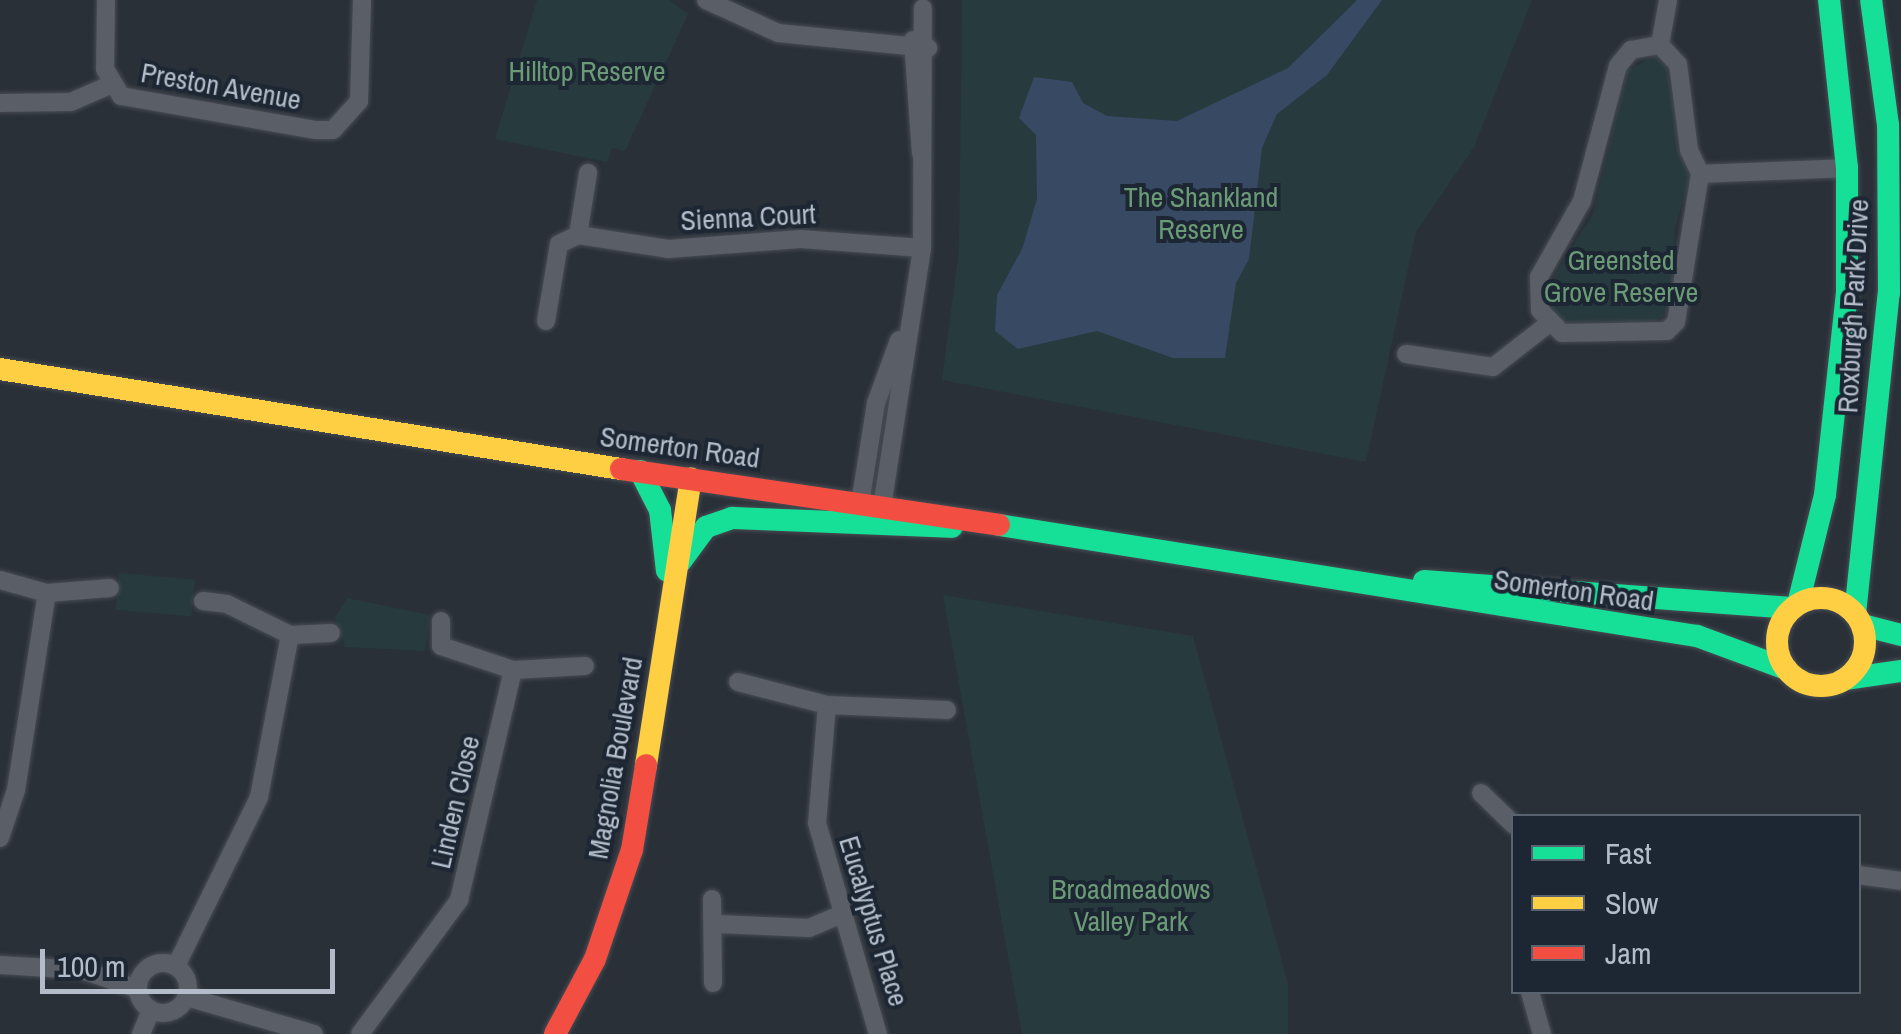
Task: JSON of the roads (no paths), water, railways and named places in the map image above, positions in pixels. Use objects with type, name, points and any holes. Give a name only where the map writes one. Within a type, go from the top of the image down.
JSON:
[{"type":"main road","name":"Roxburgh Park Drive","points":[[1795,606],[1814,556],[1840,387],[1847,168],[1829,0]]},
{"type":"main road","name":"Roxburgh Park Drive","points":[[1859,619],[1852,580],[1882,393],[1889,165],[1871,0]]},
{"type":"main road","points":[[1847,168],[1889,165]]},
{"type":"main road","name":"Somerton Road","points":[[0,369],[691,479],[1352,577],[1795,606]]},
{"type":"main road","points":[[640,471],[660,510],[670,616]]},
{"type":"main road","name":"Magnolia Boulevard","points":[[555,1034],[595,959],[632,850],[691,479]]},
{"type":"main road","points":[[678,566],[706,527],[732,518],[1006,526]]},
{"type":"main road","name":"Somerton Road","points":[[1352,577],[1478,607],[1697,636],[1786,669]]},
{"type":"main road","points":[[1901,635],[1859,619],[1822,598],[1795,606],[1778,631],[1786,669],[1820,686],[1901,671]]},
{"type":"main road","points":[[1845,679],[1862,661],[1859,619]]},
{"type":"street","name":"Preston Avenue","points":[[106,0],[110,85],[140,101],[332,130],[359,101],[362,0]]},
{"type":"street","points":[[706,0],[778,32],[919,48]]},
{"type":"street","points":[[1660,45],[1668,0]]},
{"type":"street","points":[[871,506],[922,248],[919,48],[924,4]]},
{"type":"street","points":[[1547,325],[1576,335],[1667,331],[1680,308],[1700,174],[1689,150],[1678,64],[1660,45]]},
{"type":"street","points":[[1547,325],[1539,278],[1582,200],[1612,81],[1631,50],[1660,45]]},
{"type":"street","points":[[0,103],[71,102],[110,85]]},
{"type":"street","points":[[1700,174],[1847,168]]},
{"type":"street","points":[[546,321],[559,244],[578,235],[588,172]]},
{"type":"street","name":"Sienna Court","points":[[578,235],[668,249],[800,239],[922,248]]},
{"type":"street","points":[[1406,354],[1493,367],[1547,325]]},
{"type":"street","points":[[0,580],[47,593],[110,588]]},
{"type":"street","points":[[0,838],[16,790],[47,593]]},
{"type":"street","points":[[203,601],[227,604],[290,635],[331,633]]},
{"type":"street","points":[[441,621],[441,646],[513,670],[585,666]]},
{"type":"street","points":[[187,997],[176,966],[259,797],[290,635]]},
{"type":"street","name":"Linden Close","points":[[360,1034],[460,900],[513,670]]},
{"type":"street","points":[[738,682],[827,705],[947,710]]},
{"type":"street","name":"Eucalyptus Place","points":[[827,705],[816,824],[878,1034]]},
{"type":"street","points":[[1481,793],[1511,822]]},
{"type":"street","points":[[1861,875],[1901,882]]},
{"type":"street","points":[[712,899],[718,924],[713,982]]},
{"type":"street","points":[[718,924],[791,930],[842,914]]},
{"type":"street","points":[[0,966],[82,970],[138,988],[151,1010]]},
{"type":"street","points":[[138,988],[150,967],[176,966]]},
{"type":"street","points":[[1531,994],[1542,1034]]},
{"type":"street","points":[[151,1010],[176,1010],[187,997]]},
{"type":"street","points":[[187,997],[314,1034]]},
{"type":"street","points":[[141,1034],[151,1010]]},
{"type":"water","points":[[1357,0],[1382,0],[1327,75],[1277,114],[1262,148],[1249,259],[1236,283],[1225,358],[1173,358],[1097,331],[1018,349],[995,331],[997,295],[1022,249],[1037,199],[1036,135],[1019,118],[1034,77],[1072,82],[1083,103],[1107,116],[1177,121],[1288,68]]},
{"type":"park label","name":"Hilltop Reserve","points":[[587,71]]},
{"type":"park label","name":"The Shankland Reserve","points":[[1201,213]]},
{"type":"park label","name":"Greensted Grove Reserve","points":[[1621,276]]},
{"type":"park label","name":"Broadmeadows Valley Park","points":[[1131,905]]}]
